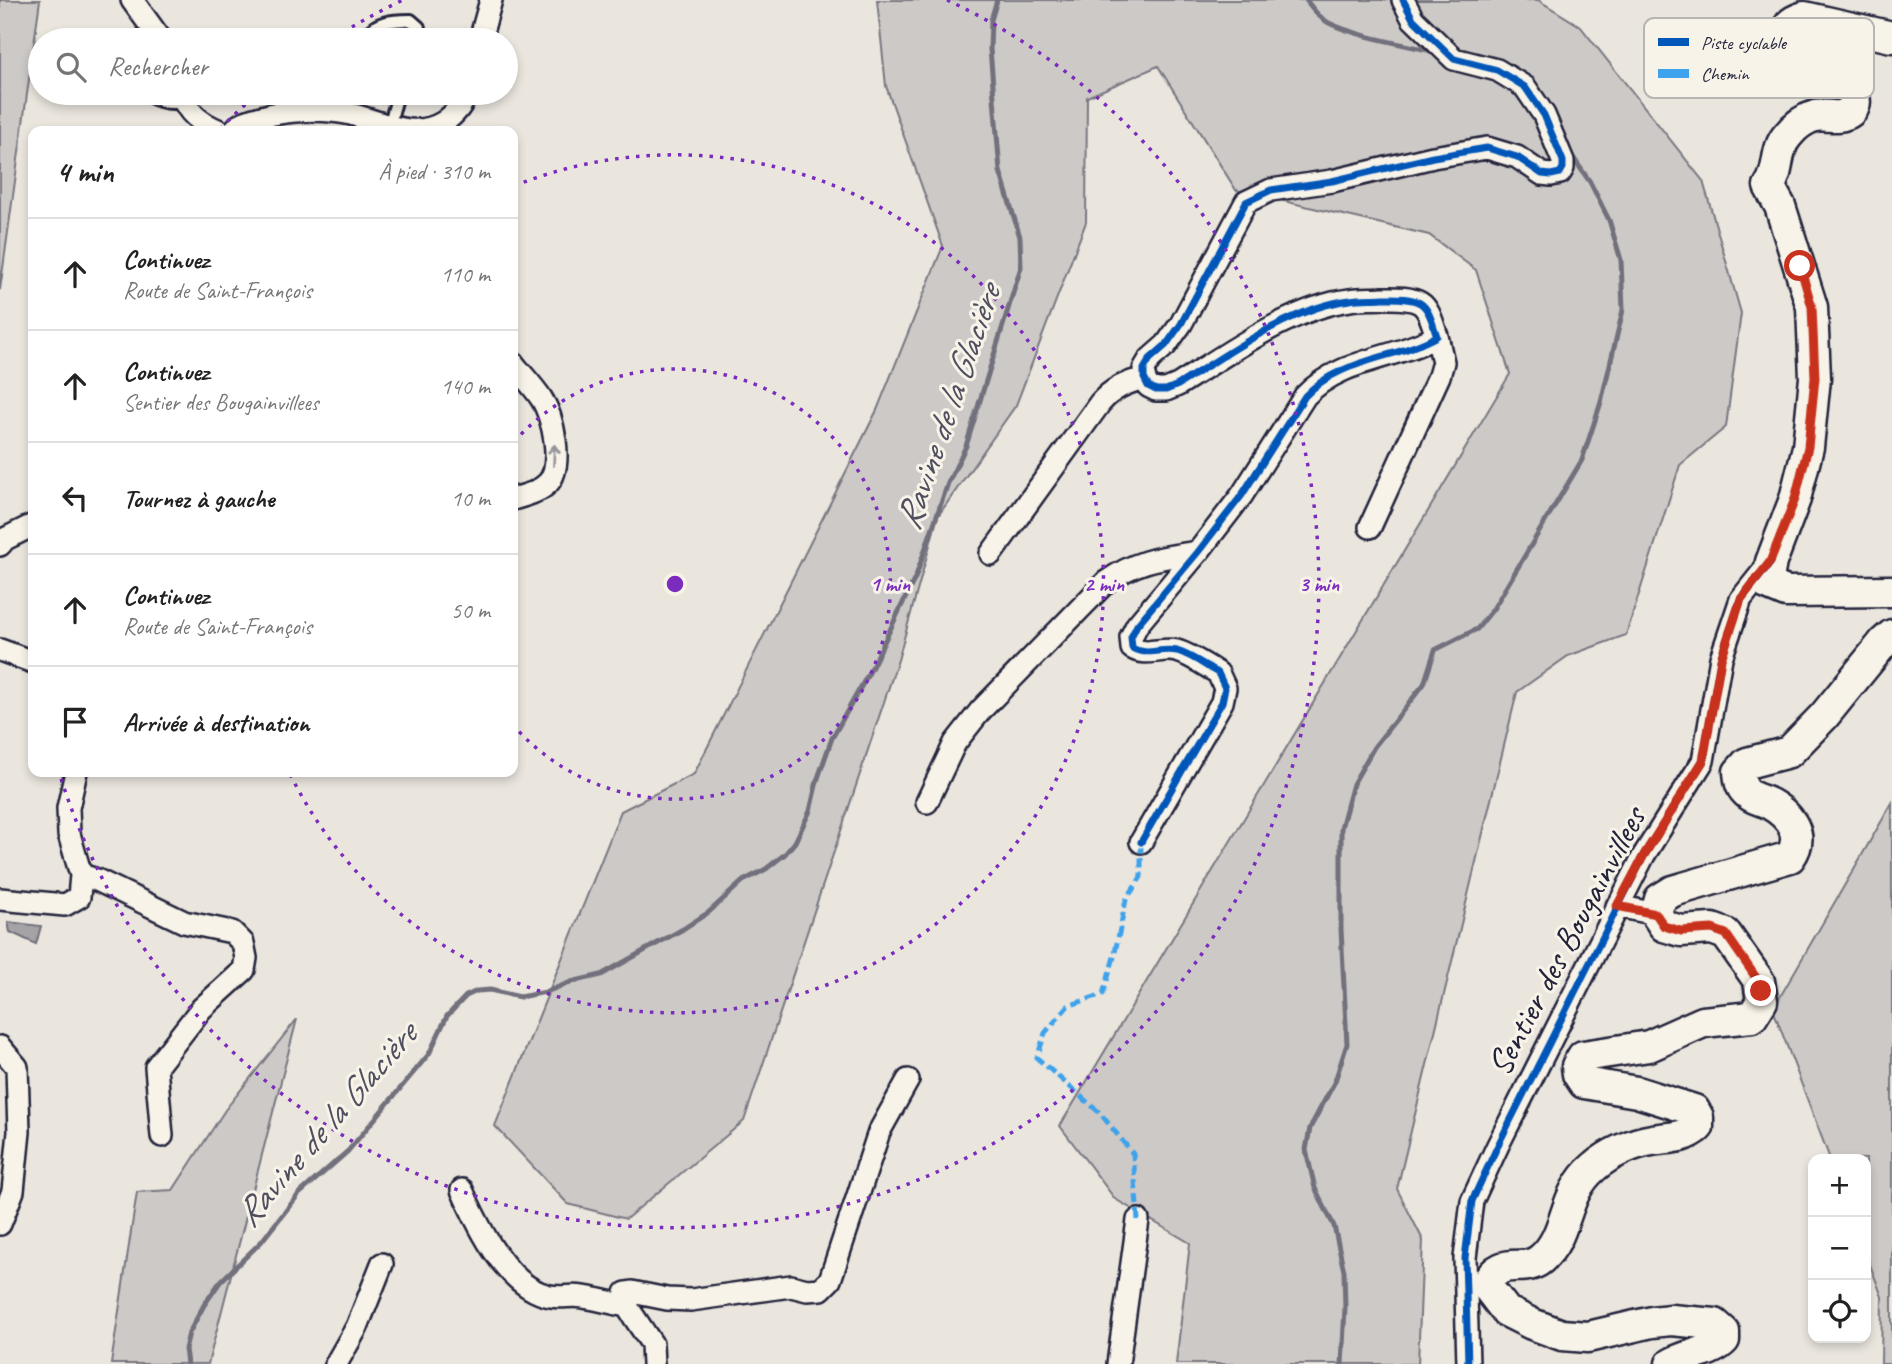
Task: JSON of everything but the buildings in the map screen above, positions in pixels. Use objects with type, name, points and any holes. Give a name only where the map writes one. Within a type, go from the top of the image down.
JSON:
[{"type":"main road","points":[[1874,33],[1892,37]]},
{"type":"main road","points":[[1856,98],[1853,108],[1845,115],[1815,116],[1798,124],[1780,145],[1775,177],[1769,186],[1780,206],[1812,307],[1815,378],[1808,447],[1795,499],[1770,562],[1768,584],[1786,593],[1892,590]]},
{"type":"main road","points":[[1671,1364],[1684,1356],[1718,1347],[1724,1340],[1724,1332],[1715,1324],[1671,1320],[1641,1324],[1588,1337],[1562,1335],[1506,1311],[1476,1287],[1500,1268],[1537,1262],[1555,1246],[1572,1194],[1581,1179],[1595,1166],[1633,1145],[1690,1133],[1698,1126],[1698,1117],[1694,1110],[1637,1092],[1584,1083],[1578,1074],[1577,1066],[1583,1056],[1649,1046],[1703,1022],[1752,1017],[1758,1009],[1762,1001],[1759,982],[1726,934],[1712,929],[1681,931],[1664,926],[1656,914],[1660,899],[1673,891],[1790,857],[1796,849],[1797,833],[1793,825],[1786,815],[1748,794],[1740,784],[1739,772],[1747,763],[1789,752],[1824,716],[1892,635]]},
{"type":"street","points":[[132,0],[152,28]]},
{"type":"street","points":[[483,28],[491,0]]},
{"type":"street","points":[[1370,527],[1443,362],[1430,317],[1420,303],[1399,298],[1349,300],[1317,308],[1246,341],[1166,390],[1156,390],[1148,386],[1144,369],[1181,324],[1246,202],[1271,190],[1332,181],[1433,156],[1487,148],[1517,157],[1542,174],[1560,173],[1563,161],[1544,115],[1525,87],[1497,70],[1454,59],[1413,19],[1403,0]]},
{"type":"street","points":[[188,105],[200,123],[208,126]]},
{"type":"street","points":[[454,124],[462,105]]},
{"type":"street","points":[[237,126],[271,114],[308,111],[345,113],[386,126]]},
{"type":"street","points":[[1141,842],[1222,702],[1225,688],[1219,673],[1179,652],[1164,650],[1140,653],[1132,648],[1131,637],[1137,625],[1242,495],[1305,396],[1315,385],[1331,374],[1409,349],[1437,336]]},
{"type":"street","points":[[518,369],[542,399],[551,419],[556,461],[549,481],[534,493],[518,498]]},
{"type":"street","points":[[991,554],[1110,391],[1144,378]]},
{"type":"street","points":[[0,545],[5,539],[28,528]]},
{"type":"street","points":[[927,802],[955,743],[981,710],[1106,582],[1145,560],[1198,552]]},
{"type":"street","name":"Sentier des Bougainvillees","points":[[1468,1364],[1476,1287],[1465,1258],[1472,1201],[1617,906],[1644,855],[1703,761],[1721,659],[1741,599],[1770,562]]},
{"type":"street","points":[[0,650],[28,660]]},
{"type":"street","points":[[0,899],[65,905],[79,897],[81,875],[69,834],[68,808],[75,777]]},
{"type":"street","points":[[81,875],[184,922],[232,932],[243,943],[246,958],[244,970],[201,1009],[156,1067],[162,1136]]},
{"type":"street","points":[[1617,906],[1656,914]]},
{"type":"street","points":[[0,1046],[17,1067],[19,1132],[13,1191],[0,1224]]},
{"type":"street","points":[[653,1364],[652,1344],[626,1306],[624,1297],[632,1292],[667,1300],[691,1300],[791,1286],[807,1290],[821,1289],[830,1280],[880,1132],[908,1080]]},
{"type":"street","points":[[462,1190],[482,1234],[517,1278],[533,1291],[551,1296],[582,1296],[626,1306]]},
{"type":"street","points":[[1118,1364],[1138,1220]]},
{"type":"street","points":[[336,1364],[357,1327],[382,1264]]},
{"type":"lane","points":[[374,28],[387,20],[411,19],[419,28]]},
{"type":"lane","points":[[389,126],[394,105]]},
{"type":"shaded area","points":[[0,0],[40,0],[36,28],[28,28],[28,87],[0,290]]},
{"type":"shaded area","points":[[877,0],[1538,0],[1580,26],[1703,181],[1741,313],[1726,427],[1680,465],[1626,635],[1568,656],[1517,692],[1397,1189],[1423,1240],[1418,1364],[1176,1364],[1190,1243],[1115,1199],[1060,1126],[1510,374],[1476,270],[1429,235],[1236,190],[1158,66],[1087,97],[1086,222],[1016,405],[938,516],[898,660],[744,1121],[626,1219],[568,1204],[495,1126],[621,811],[694,774],[877,410],[943,246],[886,86]]},
{"type":"shaded area","points":[[1892,803],[1892,1364],[1881,1364],[1882,1297],[1871,1267],[1871,1154],[1828,1154],[1773,1009]]},
{"type":"shaded area","points":[[8,922],[41,926],[36,944],[10,932]]},
{"type":"shaded area","points":[[297,1019],[208,1364],[111,1364],[137,1192],[173,1190],[225,1110]]},
{"type":"waterway","name":"Ravine de la Glacière","points":[[187,1364],[185,1349],[189,1333],[220,1282],[261,1242],[299,1194],[348,1151],[429,1054],[447,1016],[466,996],[477,991],[490,990],[520,997],[601,975],[709,912],[743,881],[766,869],[785,854],[795,842],[810,811],[832,738],[871,669],[916,576],[948,483],[966,446],[1021,267],[1020,237],[1000,171],[990,49],[991,20],[997,0]]},
{"type":"waterway","points":[[1306,0],[1322,19],[1341,28],[1436,52]]},
{"type":"waterway","points":[[1342,1364],[1344,1271],[1334,1226],[1315,1188],[1306,1150],[1310,1128],[1335,1081],[1347,1044],[1341,929],[1341,828],[1353,784],[1374,747],[1424,684],[1435,650],[1477,629],[1493,609],[1582,460],[1601,402],[1623,310],[1621,260],[1609,220],[1590,182],[1570,153]]},
{"type":"marked path","points":[[1138,1220],[1133,1154],[1100,1113],[1037,1058],[1045,1033],[1068,1006],[1103,994],[1126,900],[1141,877],[1141,842]]},
{"type":"cycle path","points":[[1141,842],[1222,702],[1225,688],[1218,673],[1182,653],[1171,650],[1143,652],[1132,648],[1131,637],[1137,625],[1242,495],[1305,396],[1319,383],[1335,374],[1437,336],[1426,309],[1416,301],[1397,298],[1350,300],[1328,304],[1283,322],[1178,385],[1166,390],[1156,390],[1148,386],[1144,369],[1181,324],[1246,202],[1271,190],[1332,181],[1433,157],[1487,148],[1517,157],[1542,174],[1560,173],[1563,168],[1563,161],[1544,115],[1525,87],[1497,70],[1454,59],[1413,19],[1403,0]]},
{"type":"cycle path","points":[[1468,1364],[1465,1258],[1472,1201],[1644,855],[1703,761],[1721,658],[1741,599],[1771,562]]},
{"type":"route","points":[[1761,991],[1759,982],[1726,934],[1712,929],[1681,931],[1664,926],[1656,914],[1617,906],[1644,855],[1703,761],[1721,659],[1741,599],[1770,562],[1795,499],[1808,447],[1815,378],[1812,307],[1800,266]]}]
